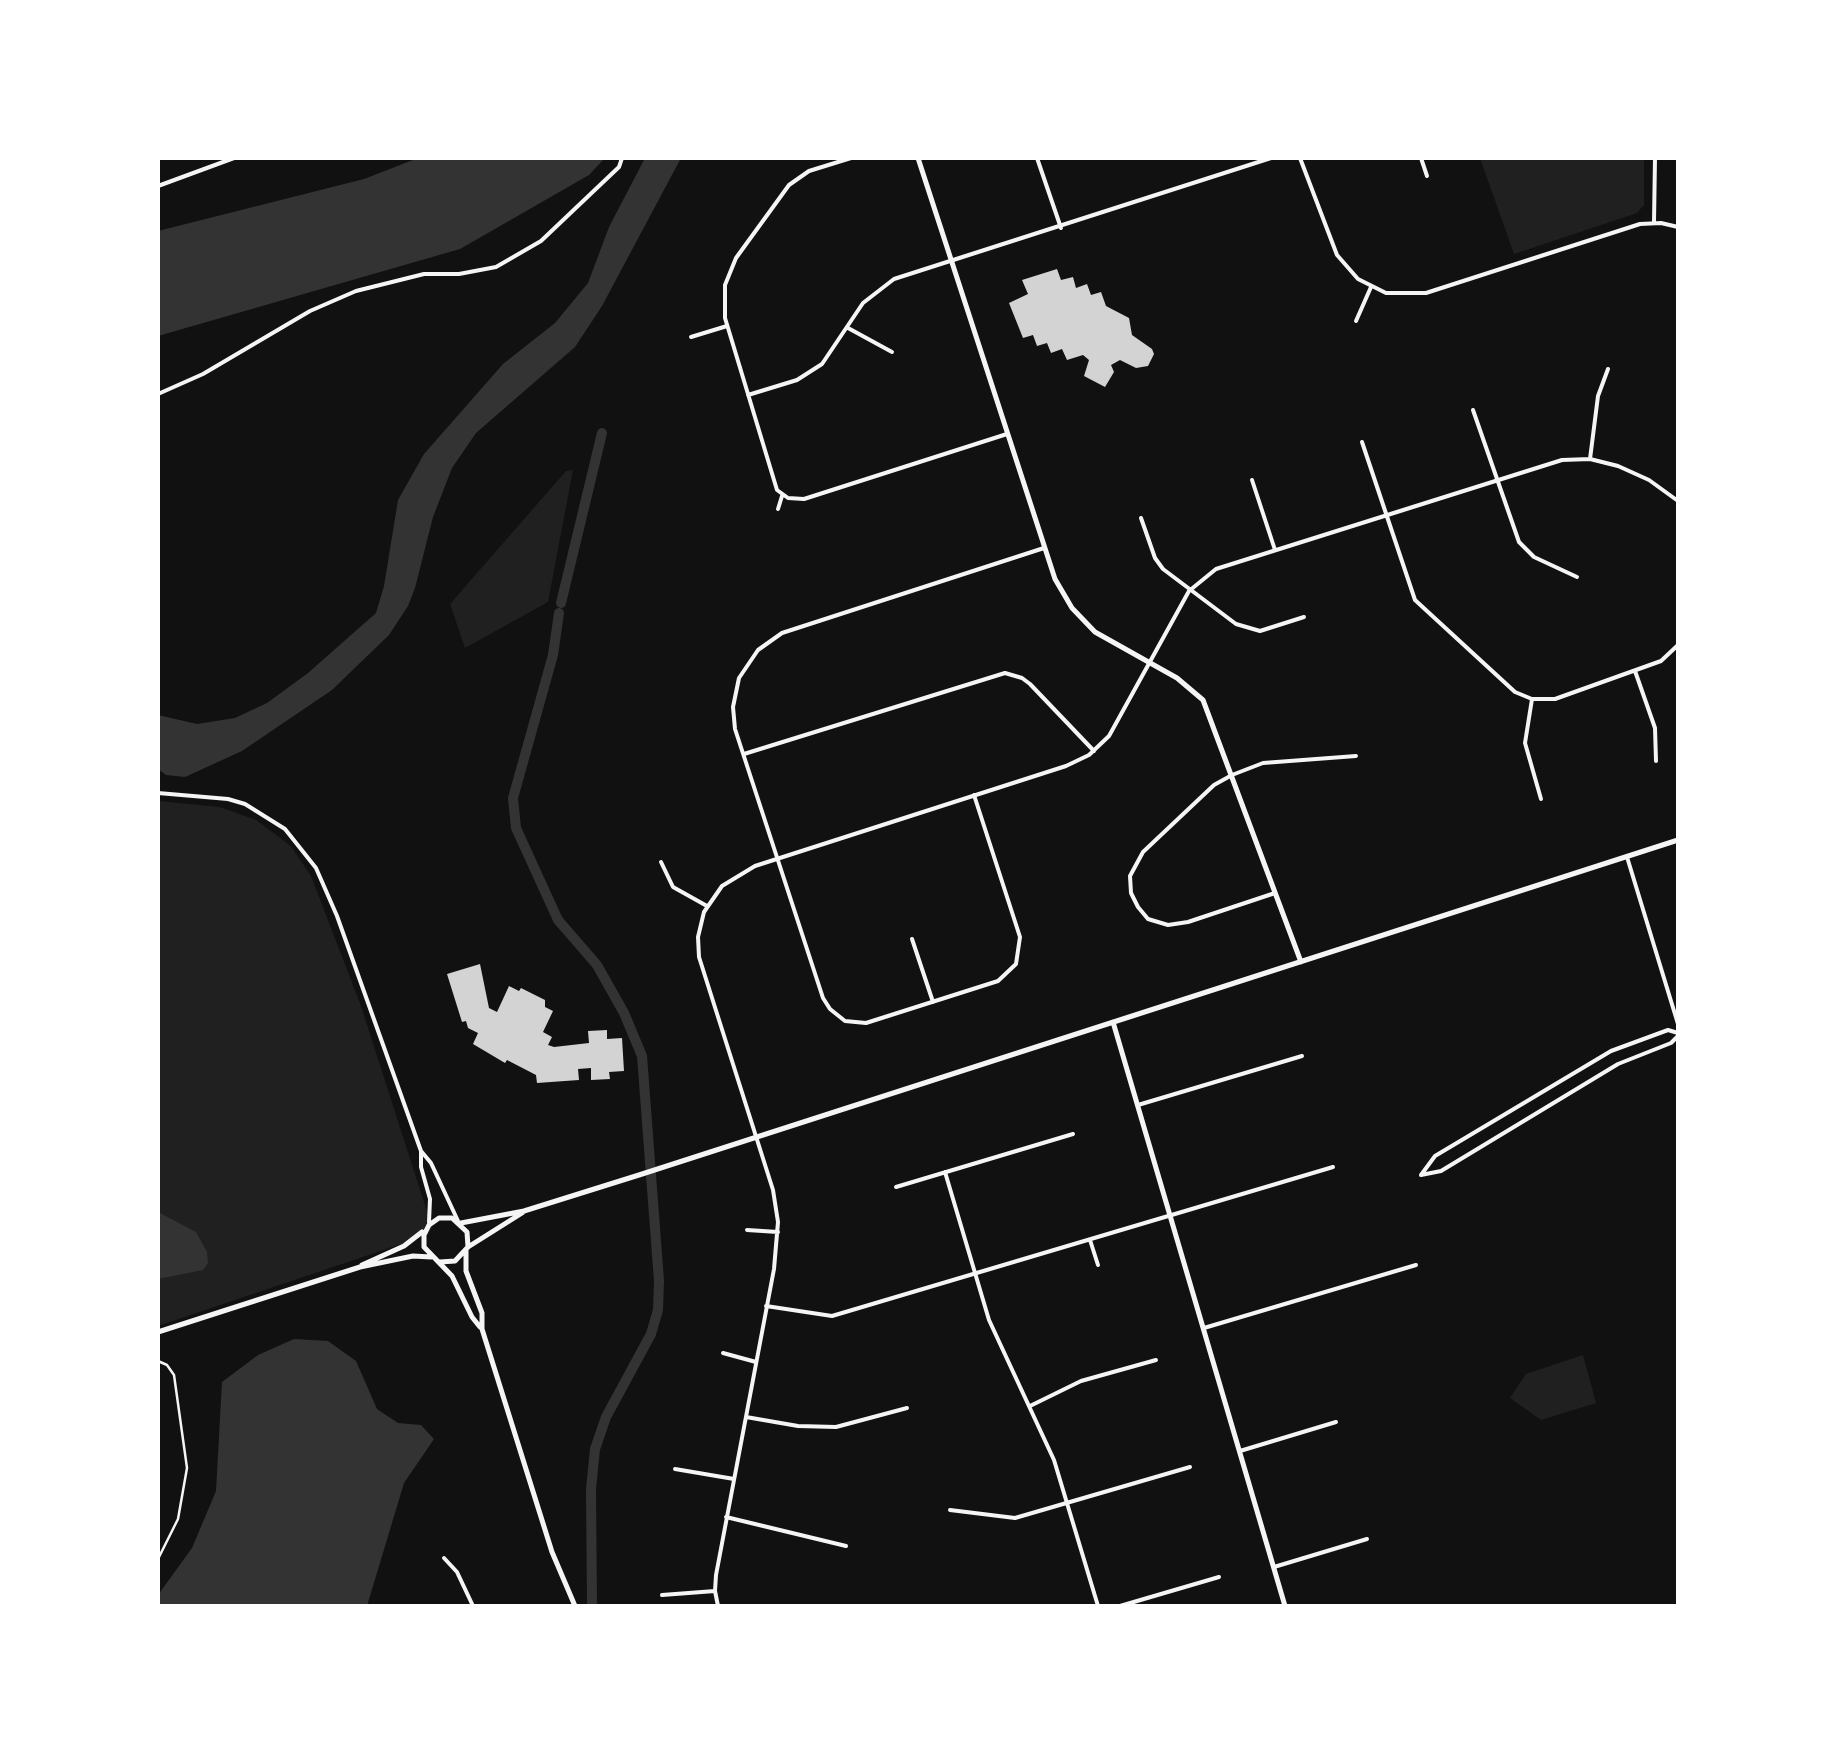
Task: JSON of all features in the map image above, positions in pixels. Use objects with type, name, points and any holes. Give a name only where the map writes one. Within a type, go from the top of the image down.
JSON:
[{"type":"street","points":[[158,186],[234,158]]},
{"type":"street","points":[[158,394],[202,374],[310,311],[356,291],[424,274],[459,274],[496,266],[541,241],[620,167],[622,158]]},
{"type":"street","points":[[778,510],[782,496],[772,478],[727,326],[725,285],[736,258],[789,185],[834,160],[851,158]]},
{"type":"street","points":[[918,158],[1060,589],[1081,618],[1110,643],[1184,683],[1203,700],[1301,962]]},
{"type":"street","points":[[1037,158],[1061,228]]},
{"type":"street","points":[[748,395],[808,374],[830,356],[864,303],[883,285],[1271,158]]},
{"type":"street","points":[[1300,158],[1337,255],[1371,287],[1397,294],[1426,293],[1628,228],[1654,222],[1678,227]]},
{"type":"street","points":[[1421,158],[1427,176]]},
{"type":"street","points":[[1654,222],[1655,158]]},
{"type":"street","points":[[1356,321],[1371,287]]},
{"type":"street","points":[[691,337],[727,326]]},
{"type":"street","points":[[848,328],[892,352]]},
{"type":"street","points":[[1590,460],[1598,396],[1608,368]]},
{"type":"street","points":[[1473,410],[1519,542],[1534,556],[1576,577]]},
{"type":"street","points":[[782,496],[804,499],[1006,434]]},
{"type":"street","points":[[1362,442],[1410,590],[1419,605],[1508,687],[1532,699],[1555,699],[1660,662],[1678,645]]},
{"type":"street","points":[[718,1606],[714,1591],[778,1232],[774,1190],[699,957],[700,928],[707,906],[733,877],[778,858],[1066,766],[1094,751],[1109,736],[1190,591],[1216,569],[1544,463],[1590,460],[1618,466],[1649,480],[1678,502]]},
{"type":"street","points":[[1252,480],[1275,550]]},
{"type":"street","points":[[1141,518],[1162,569],[1247,630],[1260,631],[1304,618]]},
{"type":"street","points":[[974,795],[1020,937],[1016,964],[1004,978],[932,1002],[860,1024],[844,1021],[822,998],[733,718],[742,671],[767,642],[782,633],[1044,548]]},
{"type":"street","points":[[1635,671],[1655,728],[1656,761]]},
{"type":"street","points":[[744,754],[1005,673],[1030,684],[1094,751]]},
{"type":"street","points":[[1532,699],[1525,743],[1541,799]]},
{"type":"street","points":[[1275,893],[1176,926],[1148,919],[1131,892],[1133,866],[1214,785],[1232,775],[1263,763],[1356,756]]},
{"type":"street","points":[[158,794],[228,799],[245,804],[285,830],[310,858],[336,916],[421,1151],[421,1167],[430,1198],[423,1241],[431,1257]]},
{"type":"street","points":[[360,1267],[404,1246],[439,1218],[485,1221],[524,1211],[1678,840]]},
{"type":"street","points":[[1628,856],[1678,1024]]},
{"type":"street","points":[[661,862],[672,887],[707,906]]},
{"type":"street","points":[[912,938],[932,1002]]},
{"type":"street","points":[[1113,1022],[1285,1606]]},
{"type":"street","points":[[1668,1030],[1678,1035],[1671,1043],[1618,1064],[1441,1170],[1421,1175],[1434,1156],[1611,1051],[1668,1030]]},
{"type":"street","points":[[1138,1105],[1302,1056]]},
{"type":"street","points":[[896,1186],[1073,1134]]},
{"type":"street","points":[[421,1151],[467,1232],[466,1271],[482,1314],[482,1329],[552,1552],[574,1606]]},
{"type":"street","points":[[766,1306],[832,1316],[1333,1167]]},
{"type":"street","points":[[945,1172],[989,1320],[1054,1460],[1098,1606]]},
{"type":"street","points":[[440,1262],[455,1261],[524,1211]]},
{"type":"street","points":[[748,1230],[778,1232]]},
{"type":"street","points":[[1090,1240],[1098,1265]]},
{"type":"street","points":[[158,1332],[360,1267],[413,1256],[440,1262],[462,1290],[472,1317],[482,1329]]},
{"type":"street","points":[[1204,1328],[1416,1265]]},
{"type":"street","points":[[723,1353],[756,1362]]},
{"type":"street","points":[[1030,1406],[1081,1381],[1156,1360]]},
{"type":"street","points":[[746,1417],[798,1426],[836,1427],[907,1408]]},
{"type":"street","points":[[1240,1452],[1336,1422]]},
{"type":"street","points":[[950,1510],[1008,1518],[1190,1467]]},
{"type":"street","points":[[675,1469],[734,1479]]},
{"type":"street","points":[[726,1517],[846,1546]]},
{"type":"street","points":[[1274,1567],[1367,1538]]},
{"type":"street","points":[[444,1558],[457,1572],[473,1606]]},
{"type":"street","points":[[1120,1606],[1219,1577]]},
{"type":"street","points":[[662,1595],[714,1591]]},
{"type":"path","points":[[158,1361],[174,1375],[187,1468],[178,1519],[158,1559]]},
{"type":"shaded area","points":[[418,158],[605,158],[589,175],[460,249],[158,336],[158,231],[364,179]]},
{"type":"shaded area","points":[[645,158],[681,158],[602,306],[575,347],[476,433],[452,468],[433,517],[415,588],[389,635],[332,690],[242,751],[185,777],[166,775],[158,769],[158,715],[197,724],[235,718],[267,703],[308,673],[376,613],[398,500],[424,454],[503,364],[555,323],[588,283],[609,227]]},
{"type":"shaded area","points":[[1480,158],[1644,158],[1644,205],[1637,213],[1514,254]]},
{"type":"shaded area","points":[[573,470],[548,602],[465,648],[450,604],[566,471]]},
{"type":"shaded area","points":[[158,801],[220,807],[256,820],[291,846],[311,876],[361,1006],[432,1227],[428,1235],[158,1326]]},
{"type":"shaded area","points":[[158,1212],[196,1232],[207,1252],[208,1263],[203,1270],[158,1279]]},
{"type":"shaded area","points":[[294,1339],[328,1341],[356,1361],[377,1409],[398,1423],[421,1425],[434,1439],[404,1483],[367,1606],[158,1606],[158,1595],[192,1548],[216,1491],[222,1382],[258,1355]]},
{"type":"shaded area","points":[[1583,1355],[1596,1403],[1541,1420],[1510,1398],[1526,1374]]},
{"type":"building","points":[[1057,269],[1061,280],[1073,277],[1076,288],[1087,284],[1091,295],[1101,292],[1106,306],[1129,318],[1132,335],[1154,354],[1148,366],[1136,368],[1120,360],[1111,365],[1114,372],[1105,387],[1084,376],[1089,360],[1083,355],[1067,360],[1062,349],[1051,353],[1047,343],[1037,346],[1033,335],[1023,338],[1009,303],[1028,294],[1022,280]]},
{"type":"building","points":[[480,964],[489,1008],[497,1012],[509,986],[519,991],[521,988],[545,1000],[545,1007],[553,1011],[543,1032],[552,1037],[548,1045],[589,1043],[588,1031],[607,1030],[607,1039],[622,1038],[624,1071],[609,1072],[610,1079],[591,1080],[591,1068],[578,1069],[579,1080],[537,1083],[536,1075],[473,1044],[478,1033],[468,1028],[466,1021],[462,1022],[447,974]]},
{"type":"waterway","points":[[561,603],[602,433]]},
{"type":"waterway","points":[[559,613],[553,655],[513,798],[516,828],[558,920],[597,965],[642,1056],[659,1281],[658,1310],[651,1334],[606,1417],[595,1449],[591,1489],[592,1606]]}]
